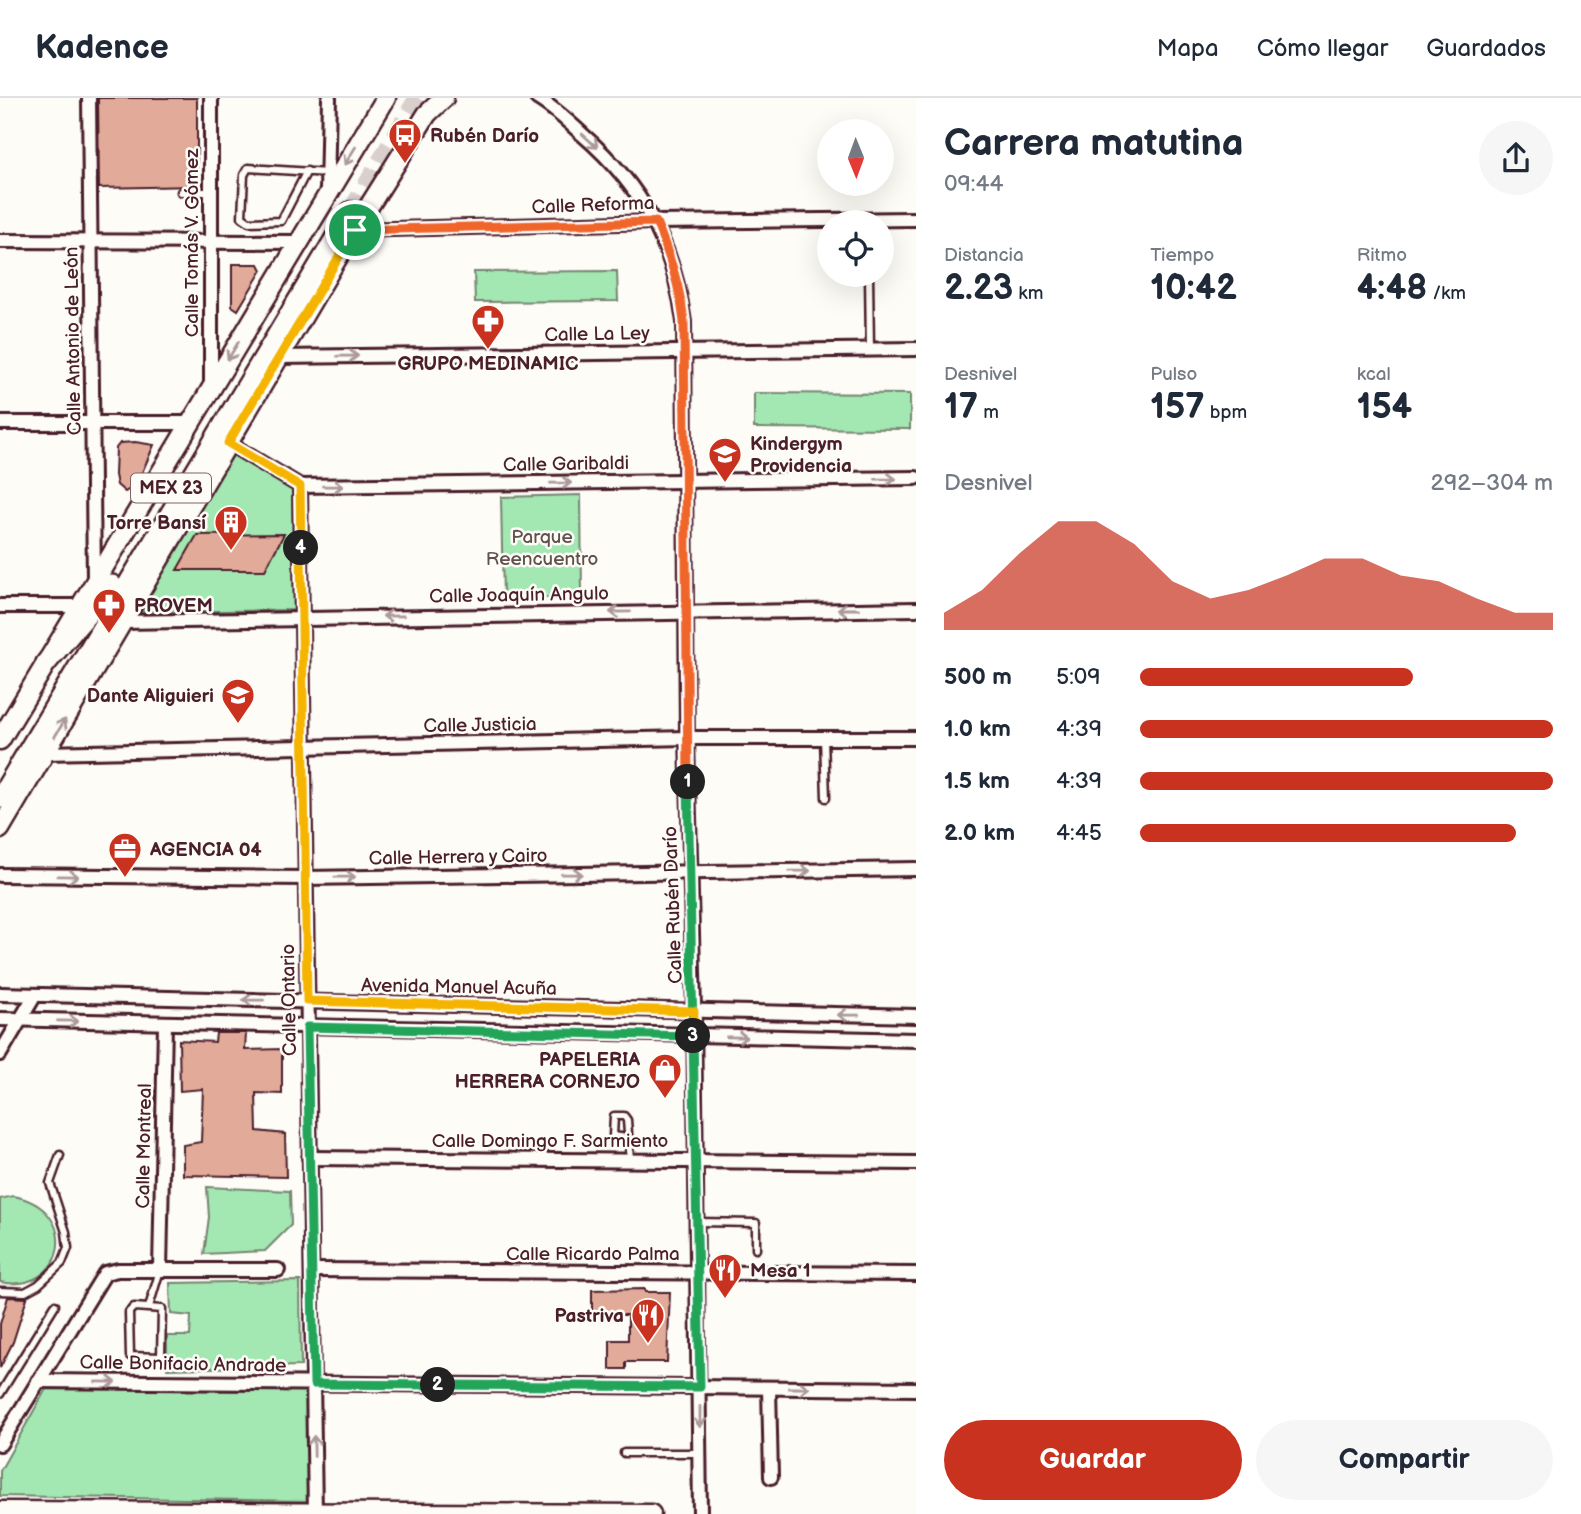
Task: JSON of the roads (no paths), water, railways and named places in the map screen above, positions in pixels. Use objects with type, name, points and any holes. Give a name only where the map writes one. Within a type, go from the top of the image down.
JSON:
[{"type":"main road","points":[[0,829],[279,357],[344,210],[386,98]]},
{"type":"main road","points":[[46,663],[103,584],[189,423],[298,242],[344,210],[444,98]]},
{"type":"main road","name":"MEX 23","points":[[0,798],[176,505],[344,210]]},
{"type":"main road","name":"MEX 23","points":[[0,775],[103,584],[344,210]]},
{"type":"main road","points":[[145,583],[176,505]]},
{"type":"main road","points":[[0,740],[79,606],[103,584]]},
{"type":"main road","points":[[0,1511],[651,1514]]},
{"type":"street","name":"Calle Antonio de León","points":[[89,98],[93,424],[103,584]]},
{"type":"street","name":"Calle Tomás V. Gómez","points":[[211,98],[211,387]]},
{"type":"street","points":[[329,98],[328,173],[344,210]]},
{"type":"street","name":"Calle Rubén Darío","points":[[537,98],[613,163],[629,181],[656,222],[680,292],[687,481],[687,738],[699,1273],[700,1514]]},
{"type":"street","name":"Calle Reforma","points":[[344,210],[656,222],[916,219]]},
{"type":"street","points":[[0,242],[298,242]]},
{"type":"street","name":"Calle La Ley","points":[[279,357],[916,349]]},
{"type":"street","points":[[0,423],[189,423]]},
{"type":"street","points":[[228,443],[300,486]]},
{"type":"street","name":"Calle Garibaldi","points":[[300,486],[916,478]]},
{"type":"street","name":"Calle Ontario","points":[[300,486],[315,1513]]},
{"type":"street","points":[[0,606],[79,606]]},
{"type":"street","name":"Calle Joaquín Angulo","points":[[122,622],[687,610],[916,609]]},
{"type":"street","name":"Calle Justicia","points":[[45,753],[687,738],[916,738]]},
{"type":"street","name":"Calle Herrera y Cairo","points":[[0,875],[305,878],[916,869]]},
{"type":"street","name":"Avenida Manuel Acuña","points":[[0,994],[916,1016]]},
{"type":"street","points":[[0,1054],[35,995]]},
{"type":"street","points":[[0,1019],[916,1040]]},
{"type":"street","name":"Calle Montreal","points":[[160,1270],[165,1024]]},
{"type":"street","name":"Calle Domingo F. Sarmiento","points":[[309,1158],[916,1163]]},
{"type":"street","points":[[0,1444],[105,1273],[118,1270],[278,1270]]},
{"type":"street","name":"Calle Ricardo Palma","points":[[312,1270],[916,1274]]},
{"type":"street","name":"Calle Bonifacio Andrade","points":[[38,1381],[916,1389]]},
{"type":"street","points":[[769,1388],[771,1478]]},
{"type":"lane","points":[[307,171],[281,221],[249,222],[242,217],[244,175],[248,168],[307,171],[328,173]]},
{"type":"lane","points":[[181,192],[211,192]]},
{"type":"lane","points":[[869,287],[870,349]]},
{"type":"lane","points":[[824,738],[825,798]]},
{"type":"lane","points":[[628,1138],[630,1160]]},
{"type":"lane","points":[[0,1291],[25,1292],[38,1285],[62,1263],[68,1248],[66,1232],[50,1183],[60,1154]]},
{"type":"lane","points":[[698,1223],[756,1223],[756,1249]]},
{"type":"lane","points":[[149,1307],[160,1270]]},
{"type":"lane","points":[[0,1394],[55,1304]]},
{"type":"lane","points":[[149,1307],[160,1307],[163,1311],[163,1355],[158,1358],[132,1357],[130,1309],[149,1307]]},
{"type":"lane","points":[[624,1453],[700,1453]]},
{"type":"tunnel","points":[[351,212],[418,98]]},
{"type":"place","name":"Rubén Darío","points":[[405,165]]},
{"type":"place","name":"GRUPO MEDINAMIC","points":[[488,351]]},
{"type":"place","name":"Kindergym Providencia","points":[[725,484]]},
{"type":"place","name":"Torre Bansí","points":[[231,552]]},
{"type":"place","name":"PROVEM","points":[[109,635]]},
{"type":"place","name":"Dante Aliguieri","points":[[238,725]]},
{"type":"place","name":"AGENCIA 04","points":[[125,879]]},
{"type":"place","name":"PAPELERIA HERRERA CORNEJO","points":[[665,1100]]},
{"type":"place","name":"Mesa 1","points":[[725,1300]]},
{"type":"place","name":"Pastriva","points":[[648,1345]]},
{"type":"park label","name":"Parque Reencuentro","points":[[542,547]]}]
